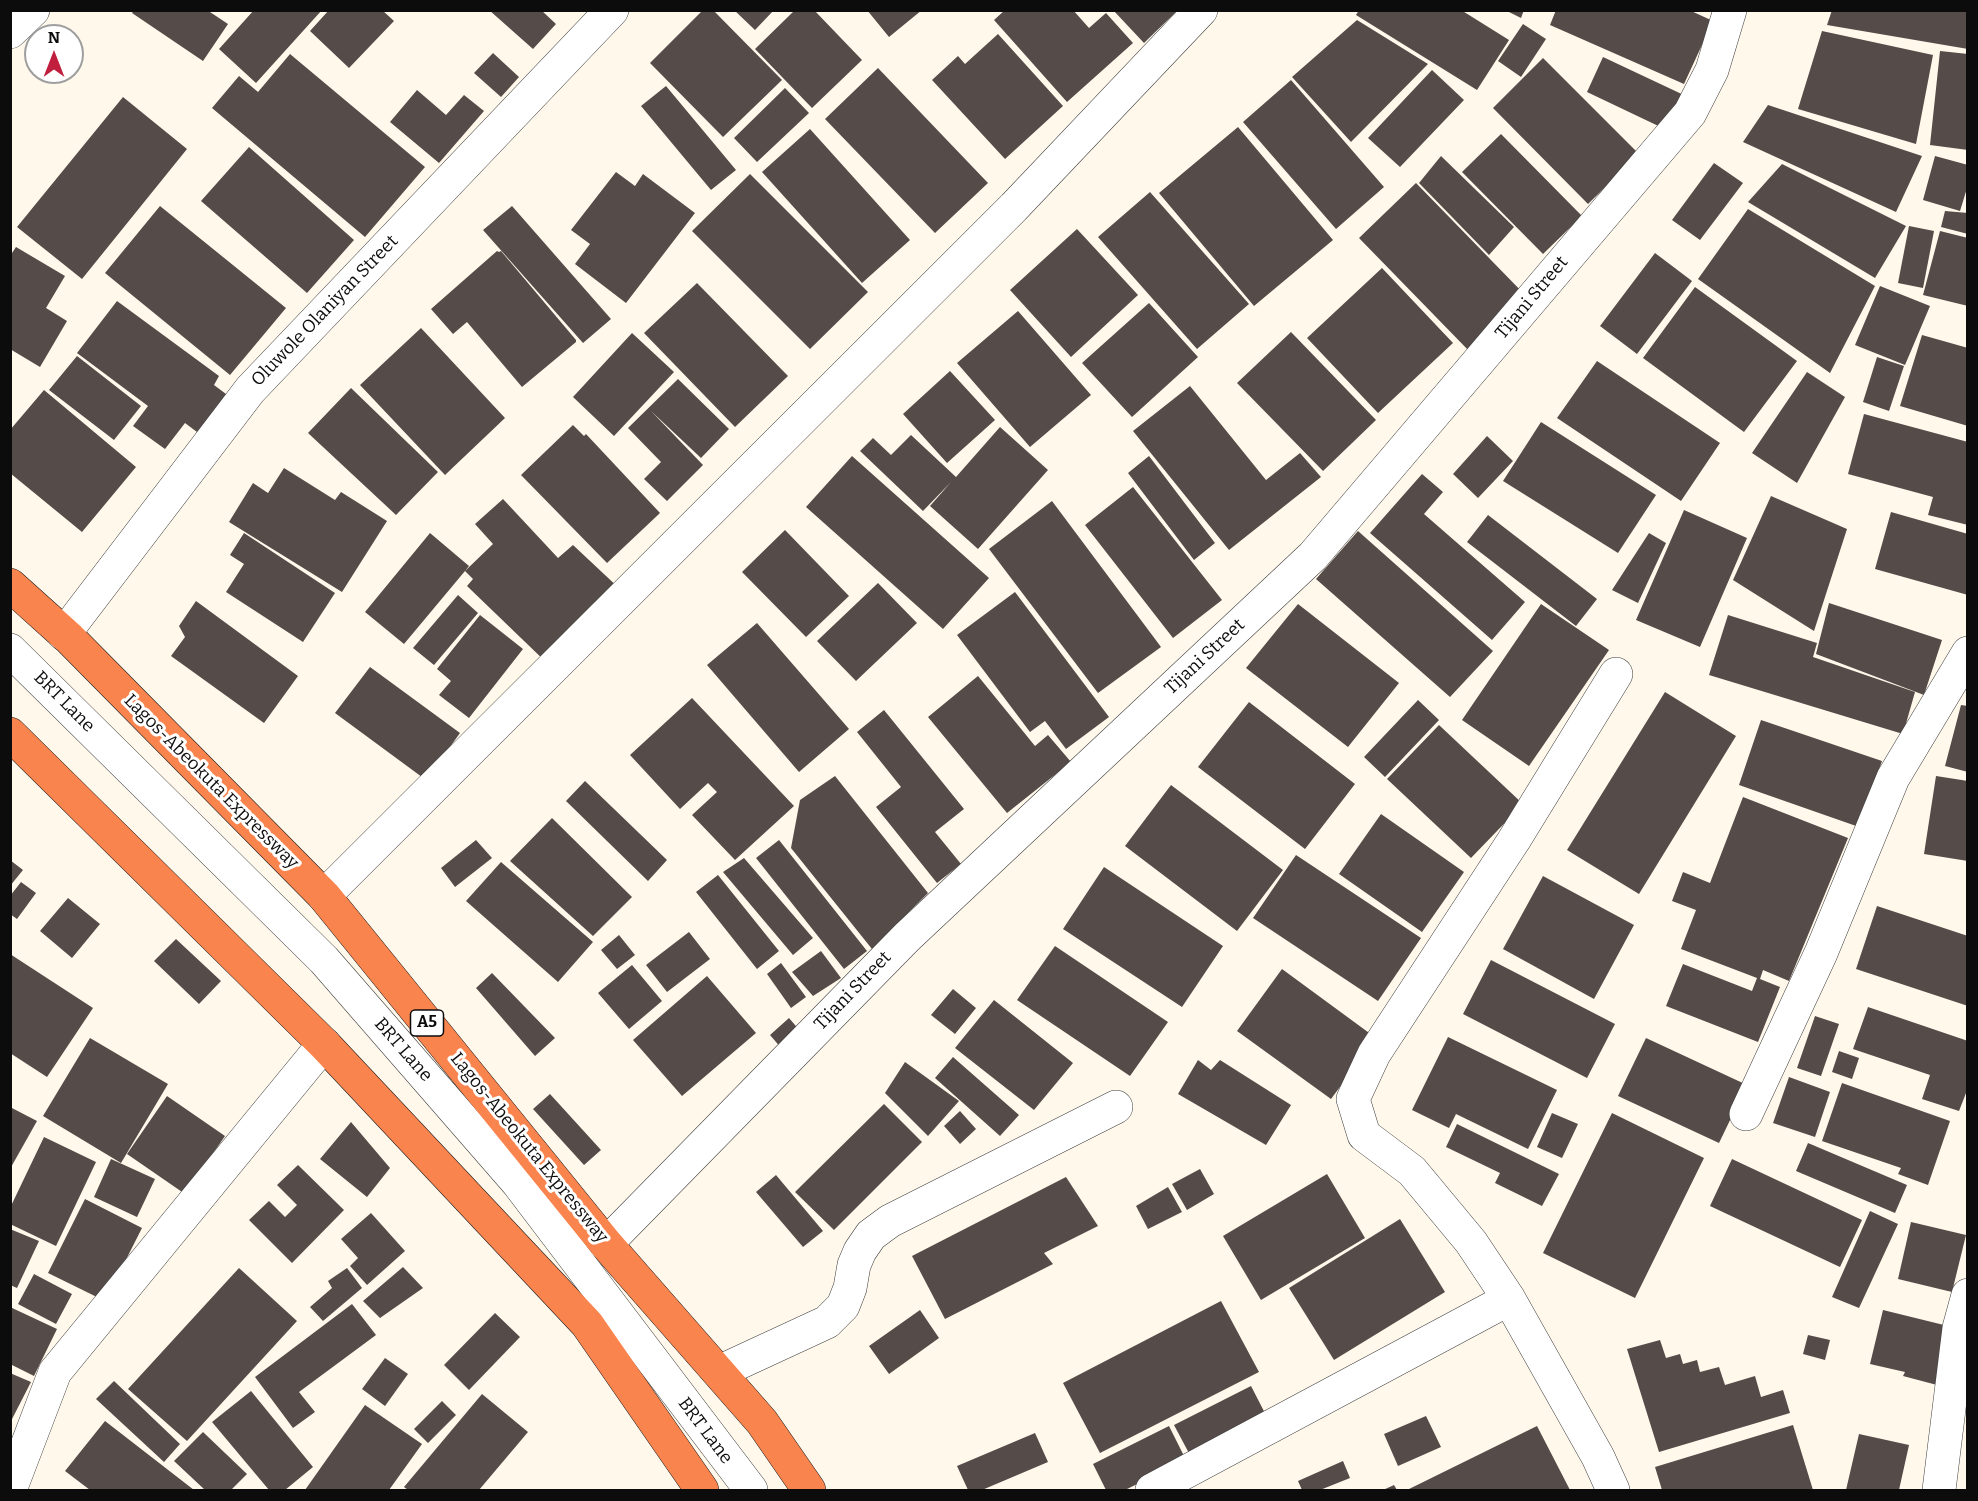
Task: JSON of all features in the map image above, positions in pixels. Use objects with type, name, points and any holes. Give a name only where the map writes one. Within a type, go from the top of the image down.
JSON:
[{"type":"highway","name":"Lagos-Abeokuta Expressway","points":[[10,585],[64,634],[324,896],[606,1244],[762,1422],[809,1491]]},
{"type":"highway","points":[[10,734],[324,1044],[587,1324],[702,1491]]},
{"type":"street","points":[[10,32],[33,10]]},
{"type":"street","name":"Oluwole Olaniyan Street","points":[[64,634],[250,390],[612,10]]},
{"type":"street","points":[[324,896],[1014,207],[1201,10]]},
{"type":"street","name":"Tijani Street","points":[[606,1244],[907,937],[1313,556],[1690,113],[1712,70],[1730,10]]},
{"type":"street","name":"BRT Lane","points":[[10,650],[324,960],[518,1183],[751,1491]]},
{"type":"street","points":[[1746,1114],[1821,953],[1893,778],[1968,653]]},
{"type":"street","points":[[1613,1491],[1598,1457],[1509,1299],[1471,1242],[1412,1171],[1364,1136],[1353,1099],[1374,1054],[1514,840],[1616,674]]},
{"type":"street","points":[[10,1490],[55,1372],[324,1044]]},
{"type":"street","points":[[719,1372],[827,1322],[843,1306],[860,1251],[871,1235],[890,1221],[1116,1107]]},
{"type":"street","points":[[1939,1491],[1959,1329],[1968,1295]]},
{"type":"street","points":[[1152,1491],[1509,1299]]},
{"type":"building","points":[[134,10],[207,10],[228,24],[203,61],[132,13]]},
{"type":"building","points":[[254,10],[322,10],[256,83],[219,49]]},
{"type":"building","points":[[329,10],[382,10],[394,21],[349,68],[310,31]]},
{"type":"building","points":[[489,10],[541,10],[556,24],[533,49]]},
{"type":"building","points":[[703,10],[713,10],[782,80],[723,137],[650,63]]},
{"type":"building","points":[[734,10],[774,10],[755,30]]},
{"type":"building","points":[[795,10],[814,10],[862,60],[812,108],[755,49]]},
{"type":"building","points":[[867,10],[922,10],[889,37]]},
{"type":"building","points":[[1005,10],[1073,10],[1089,28],[1106,13],[1133,43],[1067,102],[994,20]]},
{"type":"building","points":[[1113,10],[1178,10],[1144,43]]},
{"type":"building","points":[[1359,10],[1461,10],[1509,40],[1477,90],[1356,15]]},
{"type":"building","points":[[1505,10],[1524,10],[1521,18]]},
{"type":"building","points":[[1556,10],[1689,10],[1713,21],[1684,84],[1550,25]]},
{"type":"building","points":[[1832,10],[1968,10],[1968,49],[1827,25]]},
{"type":"building","points":[[1357,20],[1428,64],[1351,142],[1292,77]]},
{"type":"building","points":[[1523,24],[1546,39],[1521,77],[1498,61]]},
{"type":"building","points":[[1822,31],[1933,55],[1916,144],[1798,109]]},
{"type":"building","points":[[998,34],[1063,106],[1005,159],[932,80],[958,56],[965,64]]},
{"type":"building","points":[[1940,51],[1968,54],[1968,150],[1930,145]]},
{"type":"building","points":[[493,53],[519,77],[501,97],[474,73]]},
{"type":"building","points":[[290,54],[425,167],[365,237],[212,108],[239,76],[258,92]]},
{"type":"building","points":[[1603,57],[1688,97],[1671,132],[1587,92]]},
{"type":"building","points":[[1543,58],[1639,154],[1588,204],[1493,108]]},
{"type":"building","points":[[878,68],[988,183],[935,233],[825,119]]},
{"type":"building","points":[[1432,70],[1464,100],[1400,167],[1368,138]]},
{"type":"building","points":[[1291,80],[1384,187],[1336,229],[1243,122]]},
{"type":"building","points":[[666,86],[736,170],[711,190],[641,106]]},
{"type":"building","points":[[785,88],[809,113],[757,162],[734,138]]},
{"type":"building","points":[[417,90],[446,115],[464,95],[484,111],[439,163],[390,122]]},
{"type":"building","points":[[123,97],[187,149],[82,279],[17,227]]},
{"type":"building","points":[[1768,105],[1922,156],[1896,212],[1743,142]]},
{"type":"building","points":[[1238,127],[1333,240],[1254,306],[1159,193]]},
{"type":"building","points":[[810,129],[910,240],[862,283],[762,172]]},
{"type":"building","points":[[1501,134],[1582,216],[1543,254],[1462,172]]},
{"type":"building","points":[[249,147],[354,240],[307,293],[201,201]]},
{"type":"building","points":[[1441,156],[1514,227],[1489,255],[1419,183]]},
{"type":"building","points":[[1935,156],[1968,165],[1968,185],[1960,211],[1923,200]]},
{"type":"building","points":[[1714,163],[1743,183],[1700,240],[1672,220]]},
{"type":"building","points":[[1782,164],[1906,226],[1875,278],[1748,202]]},
{"type":"building","points":[[616,172],[635,186],[643,174],[695,213],[626,303],[575,264],[590,244],[571,230]]},
{"type":"building","points":[[750,174],[868,292],[810,349],[692,231]]},
{"type":"building","points":[[1416,183],[1527,297],[1471,353],[1359,238]]},
{"type":"building","points":[[1150,192],[1249,304],[1197,349],[1098,237]]},
{"type":"building","points":[[160,206],[286,308],[230,375],[105,273]]},
{"type":"building","points":[[512,206],[611,319],[583,343],[483,230]]},
{"type":"building","points":[[1748,209],[1875,286],[1830,373],[1698,279]]},
{"type":"building","points":[[1945,211],[1968,213],[1968,234],[1941,227]]},
{"type":"building","points":[[1909,226],[1934,231],[1923,288],[1898,283]]},
{"type":"building","points":[[1077,229],[1138,295],[1071,357],[1010,290]]},
{"type":"building","points":[[1940,231],[1968,238],[1968,306],[1923,295]]},
{"type":"building","points":[[16,247],[65,276],[46,308],[67,321],[40,367],[10,349],[10,256]]},
{"type":"building","points":[[497,251],[501,251],[576,340],[522,387],[467,322],[453,334],[431,309]]},
{"type":"building","points":[[1655,253],[1692,281],[1637,354],[1600,326]]},
{"type":"building","points":[[1382,268],[1453,343],[1378,413],[1307,338]]},
{"type":"building","points":[[697,283],[788,376],[735,427],[644,333]]},
{"type":"building","points":[[1880,286],[1930,306],[1905,365],[1855,345]]},
{"type":"building","points":[[1695,287],[1797,361],[1744,432],[1643,358]]},
{"type":"building","points":[[117,301],[219,376],[214,385],[230,397],[201,435],[185,423],[165,449],[133,426],[148,406],[77,353]]},
{"type":"building","points":[[1149,303],[1198,357],[1132,417],[1082,363]]},
{"type":"building","points":[[1018,311],[1091,395],[1030,447],[957,363]]},
{"type":"building","points":[[421,328],[505,418],[445,475],[360,385]]},
{"type":"building","points":[[1291,332],[1376,420],[1323,471],[1237,383]]},
{"type":"building","points":[[632,333],[674,372],[614,436],[573,397]]},
{"type":"building","points":[[1922,335],[1968,348],[1968,426],[1900,406]]},
{"type":"building","points":[[77,356],[141,406],[114,440],[49,390]]},
{"type":"building","points":[[1877,357],[1904,366],[1889,411],[1863,402]]},
{"type":"building","points":[[1597,361],[1720,443],[1681,501],[1557,418]]},
{"type":"building","points":[[950,371],[995,420],[947,463],[903,414]]},
{"type":"building","points":[[1807,372],[1845,397],[1797,483],[1752,453]]},
{"type":"building","points":[[678,379],[729,429],[701,458],[651,411],[703,465],[667,501],[644,479],[661,462],[628,428]]},
{"type":"building","points":[[1190,386],[1266,480],[1300,453],[1321,477],[1229,550],[1133,431]]},
{"type":"building","points":[[351,388],[438,472],[396,515],[308,433]]},
{"type":"building","points":[[44,390],[136,467],[82,532],[10,473],[10,430]]},
{"type":"building","points":[[1864,414],[1968,442],[1968,525],[1928,515],[1933,497],[1848,474]]},
{"type":"building","points":[[1541,422],[1656,495],[1618,553],[1503,481]]},
{"type":"building","points":[[573,425],[584,436],[586,434],[660,513],[607,563],[521,475]]},
{"type":"building","points":[[1000,427],[1048,470],[978,549],[930,506],[951,482],[923,511],[860,451],[873,438],[891,455],[911,435],[956,477]]},
{"type":"building","points":[[1487,436],[1513,461],[1478,498],[1453,474]]},
{"type":"building","points":[[852,456],[989,578],[943,629],[806,507]]},
{"type":"building","points":[[1149,456],[1215,543],[1194,560],[1128,473]]},
{"type":"building","points":[[284,468],[335,500],[341,492],[387,521],[342,592],[229,522],[253,483],[268,493]]},
{"type":"building","points":[[1422,474],[1443,492],[1424,514],[1525,602],[1492,640],[1370,533]]},
{"type":"building","points":[[1133,487],[1222,600],[1173,638],[1085,525]]},
{"type":"building","points":[[1771,496],[1847,529],[1814,631],[1733,580]]},
{"type":"building","points":[[503,499],[558,558],[573,545],[621,590],[549,665],[467,586],[473,579],[465,571],[493,544],[475,524]]},
{"type":"building","points":[[1052,501],[1161,647],[1098,693],[989,549]]},
{"type":"building","points":[[1684,510],[1747,538],[1700,647],[1636,620]]},
{"type":"building","points":[[1891,512],[1968,534],[1968,595],[1875,569]]},
{"type":"building","points":[[1488,515],[1597,599],[1576,626],[1467,542]]},
{"type":"building","points":[[785,530],[849,596],[806,637],[742,572]]},
{"type":"building","points":[[1358,531],[1493,651],[1450,697],[1316,579]]},
{"type":"building","points":[[244,533],[335,593],[303,642],[226,592],[244,564],[230,555]]},
{"type":"building","points":[[430,533],[469,566],[404,644],[365,612]]},
{"type":"building","points":[[1649,533],[1666,543],[1638,603],[1612,590]]},
{"type":"building","points":[[878,583],[917,623],[856,681],[817,641]]},
{"type":"building","points":[[1015,592],[1109,717],[1066,749],[1045,721],[1030,732],[957,635]]},
{"type":"building","points":[[458,595],[478,613],[434,665],[413,648]]},
{"type":"building","points":[[196,601],[298,676],[264,723],[171,656],[185,637],[179,626]]},
{"type":"building","points":[[1829,603],[1942,640],[1924,695],[1816,654]]},
{"type":"building","points":[[1298,604],[1399,683],[1348,747],[1246,668]]},
{"type":"building","points":[[1541,604],[1609,650],[1529,766],[1462,720]]},
{"type":"building","points":[[480,615],[523,649],[469,718],[439,695],[451,681],[437,669]]},
{"type":"building","points":[[1728,615],[1817,643],[1813,657],[1915,692],[1903,734],[1709,675]]},
{"type":"building","points":[[757,623],[849,729],[799,772],[707,665]]},
{"type":"building","points":[[370,667],[460,733],[426,780],[335,713]]},
{"type":"building","points":[[978,676],[1035,746],[1048,735],[1071,762],[1007,813],[928,717]]},
{"type":"building","points":[[1665,692],[1736,736],[1639,894],[1567,850]]},
{"type":"building","points":[[692,698],[794,806],[735,860],[692,815],[717,792],[708,783],[680,809],[630,755]]},
{"type":"building","points":[[1418,700],[1439,720],[1385,777],[1364,757]]},
{"type":"building","points":[[1249,702],[1355,784],[1305,849],[1198,767]]},
{"type":"building","points":[[1961,705],[1968,706],[1968,772],[1945,766]]},
{"type":"building","points":[[884,710],[964,809],[935,832],[961,864],[937,883],[876,807],[901,787],[857,732]]},
{"type":"building","points":[[1761,720],[1882,761],[1859,827],[1739,785]]},
{"type":"building","points":[[1439,725],[1523,804],[1471,858],[1387,779]]},
{"type":"building","points":[[835,776],[928,893],[872,949],[791,848],[800,800]]},
{"type":"building","points":[[1936,776],[1968,781],[1968,861],[1924,854]]},
{"type":"building","points":[[585,781],[667,860],[648,881],[566,801]]},
{"type":"building","points":[[1171,785],[1283,870],[1237,931],[1125,846]]},
{"type":"building","points":[[1743,797],[1848,838],[1789,981],[1763,970],[1760,979],[1780,987],[1758,1042],[1666,1006],[1683,964],[1752,991],[1757,978],[1681,949],[1696,910],[1672,901],[1683,872],[1710,883]]},
{"type":"building","points":[[1381,814],[1464,872],[1422,932],[1339,874]]},
{"type":"building","points":[[552,818],[632,897],[593,936],[510,861]]},
{"type":"building","points":[[476,840],[492,858],[455,887],[441,868]]},
{"type":"building","points":[[779,840],[867,951],[844,969],[756,858]]},
{"type":"building","points":[[1296,855],[1421,938],[1378,1001],[1253,918]]},
{"type":"building","points":[[744,858],[813,938],[793,955],[723,872]]},
{"type":"building","points":[[10,860],[23,870],[10,886]]},
{"type":"building","points":[[501,862],[593,942],[558,982],[466,901]]},
{"type":"building","points":[[1104,867],[1223,946],[1182,1007],[1063,929]]},
{"type":"building","points":[[718,875],[779,951],[757,969],[696,892]]},
{"type":"building","points":[[1543,876],[1634,925],[1594,999],[1503,949]]},
{"type":"building","points":[[21,882],[36,893],[17,919],[10,914],[10,896]]},
{"type":"building","points":[[68,898],[100,924],[72,958],[40,931]]},
{"type":"building","points":[[1877,906],[1968,936],[1968,1006],[1856,969]]},
{"type":"building","points":[[689,932],[710,959],[667,992],[646,965]]},
{"type":"building","points":[[619,935],[635,955],[617,969],[601,950]]},
{"type":"building","points":[[176,939],[221,981],[199,1004],[154,961]]},
{"type":"building","points":[[1055,946],[1168,1022],[1130,1076],[1017,1000]]},
{"type":"building","points":[[821,951],[841,978],[813,996],[792,972]]},
{"type":"building","points":[[10,954],[93,1008],[47,1077],[10,1053]]},
{"type":"building","points":[[1491,960],[1615,1024],[1587,1078],[1463,1014]]},
{"type":"building","points":[[781,963],[806,997],[791,1008],[767,974]]},
{"type":"building","points":[[632,965],[662,1001],[629,1029],[598,993]]},
{"type":"building","points":[[1282,969],[1376,1038],[1331,1099],[1237,1031]]},
{"type":"building","points":[[492,973],[555,1038],[535,1056],[476,988]]},
{"type":"building","points":[[707,976],[756,1033],[682,1096],[633,1040]]},
{"type":"building","points":[[953,989],[976,1008],[955,1034],[931,1015]]},
{"type":"building","points":[[994,1000],[1073,1063],[1034,1110],[955,1048]]},
{"type":"building","points":[[1868,1007],[1968,1041],[1968,1088],[1959,1111],[1922,1099],[1930,1075],[1853,1049]]},
{"type":"building","points":[[1815,1016],[1839,1024],[1821,1076],[1797,1068]]},
{"type":"building","points":[[789,1018],[801,1032],[782,1049],[770,1035]]},
{"type":"building","points":[[1448,1037],[1557,1090],[1528,1149],[1456,1114],[1449,1128],[1412,1110]]},
{"type":"building","points":[[90,1038],[168,1084],[121,1163],[43,1116]]},
{"type":"building","points":[[1646,1038],[1747,1085],[1719,1143],[1618,1096]]},
{"type":"building","points":[[1839,1051],[1859,1058],[1852,1079],[1832,1072]]},
{"type":"building","points":[[953,1057],[1019,1115],[1000,1136],[935,1078]]},
{"type":"building","points":[[1198,1060],[1211,1070],[1220,1060],[1291,1105],[1266,1145],[1178,1094]]},
{"type":"building","points":[[905,1062],[959,1101],[928,1136],[885,1093]]},
{"type":"building","points":[[1789,1077],[1830,1092],[1815,1137],[1773,1123]]},
{"type":"building","points":[[1842,1083],[1950,1121],[1928,1185],[1898,1174],[1901,1168],[1822,1141]]},
{"type":"building","points":[[550,1094],[601,1150],[584,1165],[533,1109]]},
{"type":"building","points":[[167,1096],[225,1136],[185,1194],[127,1154]]},
{"type":"building","points":[[884,1104],[922,1142],[834,1230],[795,1192]]},
{"type":"building","points":[[10,1107],[37,1121],[10,1169]]},
{"type":"building","points":[[960,1111],[976,1129],[960,1144],[944,1126]]},
{"type":"building","points":[[1552,1113],[1578,1124],[1562,1158],[1537,1147]]},
{"type":"building","points":[[1612,1113],[1704,1158],[1635,1298],[1543,1253]]},
{"type":"building","points":[[351,1122],[390,1168],[367,1197],[320,1159]]},
{"type":"building","points":[[1457,1124],[1559,1174],[1542,1206],[1495,1183],[1500,1173],[1446,1147]]},
{"type":"building","points":[[44,1137],[96,1162],[56,1246],[10,1224],[10,1208]]},
{"type":"building","points":[[1808,1143],[1907,1185],[1895,1213],[1796,1171]]},
{"type":"building","points":[[111,1159],[155,1179],[137,1217],[94,1197]]},
{"type":"building","points":[[1732,1159],[1862,1220],[1840,1267],[1710,1206]]},
{"type":"building","points":[[298,1165],[344,1210],[292,1263],[249,1220],[269,1201],[285,1217],[297,1205],[277,1185]]},
{"type":"building","points":[[1200,1169],[1214,1194],[1187,1210],[1172,1184]]},
{"type":"building","points":[[1327,1174],[1365,1238],[1261,1300],[1223,1236]]},
{"type":"building","points":[[776,1175],[823,1231],[803,1247],[756,1192]]},
{"type":"building","points":[[1066,1177],[1098,1226],[1044,1253],[1053,1264],[945,1319],[912,1256]]},
{"type":"building","points":[[1168,1187],[1182,1212],[1148,1229],[1136,1206]]},
{"type":"building","points":[[85,1199],[142,1228],[105,1301],[48,1273]]},
{"type":"building","points":[[1870,1211],[1898,1224],[1859,1308],[1832,1297]]},
{"type":"building","points":[[371,1213],[405,1251],[367,1285],[350,1266],[358,1258],[341,1239]]},
{"type":"building","points":[[1400,1219],[1445,1292],[1334,1360],[1289,1288]]},
{"type":"building","points":[[1911,1222],[1966,1235],[1952,1292],[1898,1279]]},
{"type":"building","points":[[10,1229],[39,1241],[17,1288],[10,1285]]},
{"type":"building","points":[[403,1267],[423,1288],[380,1318],[363,1301]]},
{"type":"building","points":[[239,1268],[297,1321],[187,1441],[128,1389]]},
{"type":"building","points":[[347,1268],[362,1288],[323,1321],[310,1307],[332,1288],[328,1281]]},
{"type":"building","points":[[34,1274],[72,1294],[56,1324],[18,1304]]},
{"type":"building","points":[[1221,1301],[1259,1372],[1100,1453],[1063,1383]]},
{"type":"building","points":[[352,1304],[376,1335],[299,1392],[315,1412],[293,1428],[255,1377]]},
{"type":"building","points":[[10,1307],[57,1329],[34,1376],[10,1364]]},
{"type":"building","points":[[920,1310],[939,1338],[889,1374],[869,1346]]},
{"type":"building","points":[[1883,1310],[1952,1327],[1937,1385],[1903,1376],[1905,1372],[1870,1364]]},
{"type":"building","points":[[495,1313],[520,1337],[469,1390],[444,1365]]},
{"type":"building","points":[[1808,1335],[1830,1340],[1825,1360],[1803,1354]]},
{"type":"building","points":[[1660,1340],[1666,1358],[1680,1354],[1683,1364],[1697,1360],[1700,1372],[1719,1367],[1725,1385],[1755,1376],[1761,1397],[1783,1390],[1790,1413],[1659,1452],[1627,1349]]},
{"type":"building","points":[[385,1358],[408,1374],[385,1406],[362,1389]]},
{"type":"building","points":[[10,1373],[31,1382],[10,1423]]},
{"type":"building","points":[[114,1381],[180,1444],[164,1462],[96,1399]]},
{"type":"building","points":[[1251,1386],[1268,1419],[1191,1457],[1174,1425]]},
{"type":"building","points":[[251,1391],[313,1467],[285,1490],[269,1490],[212,1422]]},
{"type":"building","points":[[482,1394],[528,1432],[479,1490],[408,1490],[404,1487]]},
{"type":"building","points":[[442,1401],[456,1415],[428,1443],[414,1429]]},
{"type":"building","points":[[365,1405],[422,1444],[389,1490],[305,1490]]},
{"type":"building","points":[[1426,1416],[1441,1447],[1398,1466],[1384,1434]]},
{"type":"building","points":[[105,1421],[194,1490],[90,1490],[65,1471]]},
{"type":"building","points":[[1793,1425],[1813,1490],[1662,1490],[1655,1467]]},
{"type":"building","points":[[1169,1426],[1186,1460],[1125,1490],[1106,1490],[1093,1464]]},
{"type":"building","points":[[1537,1426],[1570,1490],[1407,1490]]},
{"type":"building","points":[[203,1432],[247,1474],[231,1490],[205,1490],[174,1461]]},
{"type":"building","points":[[1035,1433],[1048,1462],[982,1490],[968,1490],[957,1466]]},
{"type":"building","points":[[1859,1434],[1909,1445],[1899,1490],[1846,1490]]},
{"type":"building","points":[[1343,1461],[1350,1478],[1320,1490],[1302,1490],[1298,1481]]},
{"type":"building","points":[[1394,1485],[1397,1490],[1383,1490]]}]
